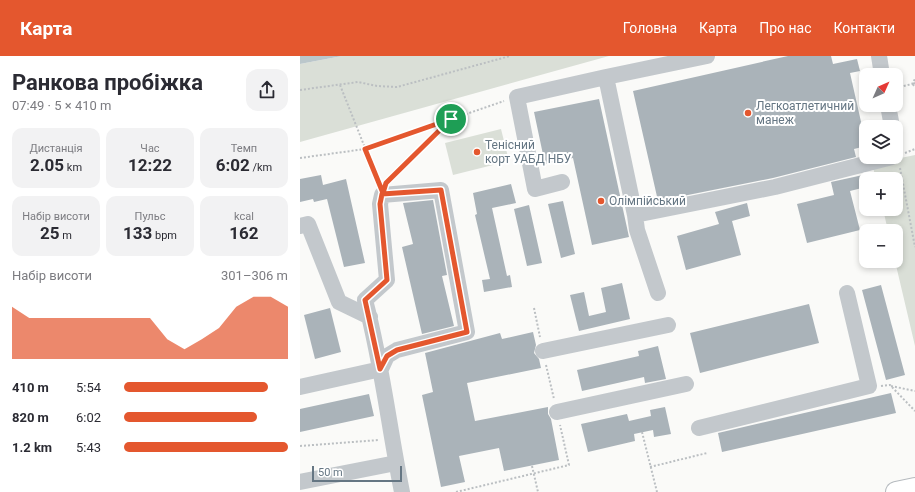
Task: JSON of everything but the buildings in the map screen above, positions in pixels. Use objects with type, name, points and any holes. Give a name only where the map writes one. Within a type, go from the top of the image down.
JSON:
[{"type":"main road","points":[[896,492],[915,488]]},
{"type":"street","points":[[562,182],[535,189],[517,97],[706,56]]},
{"type":"street","points":[[878,56],[881,68]]},
{"type":"street","points":[[606,77],[637,230],[658,293]]},
{"type":"street","points":[[635,215],[775,188],[859,164]]},
{"type":"street","points":[[300,387],[380,369],[387,356],[397,350],[467,332],[441,190],[383,194],[380,204],[387,280],[365,300],[370,317],[380,369],[384,401],[402,492]]},
{"type":"street","points":[[300,226],[308,224],[339,302],[370,317]]},
{"type":"street","points":[[699,428],[869,386],[847,294]]},
{"type":"street","points":[[543,351],[668,325]]},
{"type":"street","points":[[557,412],[686,384]]},
{"type":"street","points":[[300,482],[396,463]]},
{"type":"path","points":[[300,90],[358,82],[377,86],[397,86],[510,56]]},
{"type":"path","points":[[912,84],[915,79]]},
{"type":"path","points":[[903,86],[915,84]]},
{"type":"path","points":[[340,85],[383,194]]},
{"type":"path","points":[[300,158],[365,149],[517,97]]},
{"type":"path","points":[[383,194],[386,183],[451,119]]},
{"type":"path","points":[[903,152],[915,149]]},
{"type":"path","points":[[898,164],[915,247]]},
{"type":"path","points":[[912,228],[915,237]]},
{"type":"path","points":[[890,385],[915,411]]},
{"type":"path","points":[[869,386],[890,385],[915,392]]},
{"type":"path","points":[[642,432],[657,492]]},
{"type":"path","points":[[300,446],[392,439]]},
{"type":"path","points":[[650,467],[707,453]]},
{"type":"path","points":[[532,466],[538,492]]},
{"type":"path","points":[[456,492],[534,473]]},
{"type":"shaded area","points":[[300,56],[342,56],[300,64]]},
{"type":"shaded area","points":[[342,56],[609,56],[300,142],[300,64]]},
{"type":"shaded area","name":"Тенісний корт УАБД НБУ","points":[[501,129],[509,161],[453,175],[445,143]]},
{"type":"shaded area","points":[[915,155],[915,346],[897,268],[903,268],[903,224],[886,224],[885,216],[903,216],[903,172],[874,172],[872,164],[903,164],[903,158]]},
{"type":"place","name":"Легкоатлетичний манеж","points":[[748,113]]},
{"type":"place","name":"Тенісний корт УАБД НБУ","points":[[477,152]]},
{"type":"place","name":"Олімпійський","points":[[601,201]]},
{"type":"route","points":[[451,119],[365,149],[383,193],[382,194],[380,204],[387,280],[365,300],[370,317],[380,369],[387,356],[397,350],[467,332],[441,190],[382,194],[383,193],[386,183],[451,119]]}]
